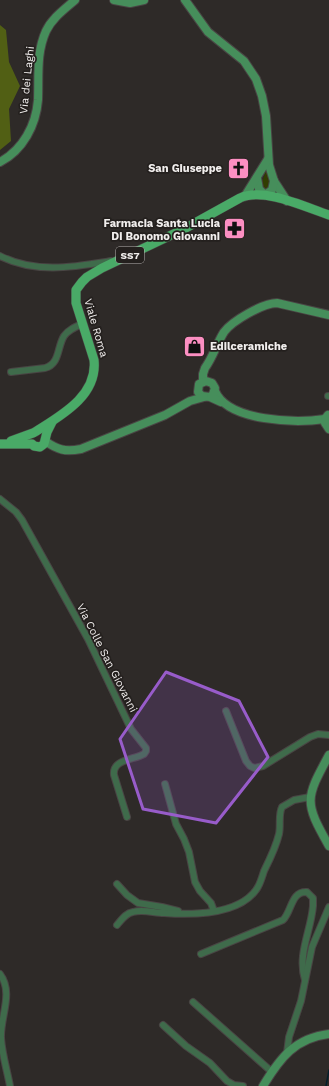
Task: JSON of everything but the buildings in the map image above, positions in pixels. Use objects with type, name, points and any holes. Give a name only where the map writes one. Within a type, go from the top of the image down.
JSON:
[{"type":"main road","name":"Via dei Laghi","points":[[0,162],[17,149],[30,132],[37,103],[38,62],[44,35],[54,20],[75,0]]},
{"type":"main road","points":[[114,0],[130,3],[144,0]]},
{"type":"main road","points":[[185,0],[208,32],[244,61],[253,74],[260,89],[264,104],[268,159],[274,181],[287,201]]},
{"type":"main road","points":[[245,196],[268,159]]},
{"type":"main road","points":[[257,178],[259,189],[265,195],[272,190],[274,181]]},
{"type":"main road","name":"Viale Roma","points":[[1,444],[34,433],[62,416],[78,401],[88,387],[93,375],[94,360],[75,300],[75,294],[78,286],[91,274],[180,231],[245,196],[265,195],[329,215]]},
{"type":"main road","points":[[326,424],[264,418],[238,410],[223,403],[216,395],[200,394],[208,374],[209,362],[226,330],[263,306],[278,303],[329,315]]},
{"type":"main road","points":[[204,383],[214,385],[210,395]]},
{"type":"main road","points":[[190,401],[204,383]]},
{"type":"main road","points":[[60,450],[45,440],[42,433],[34,433],[30,438],[34,446],[49,450],[60,450],[78,449],[165,415],[190,401],[210,395]]},
{"type":"main road","points":[[34,446],[42,445],[52,421]]},
{"type":"main road","name":"Viale Roma","points":[[1,444],[34,446]]},
{"type":"main road","points":[[329,755],[315,782],[310,797],[314,820],[329,846]]},
{"type":"main road","points":[[263,1086],[272,1072],[290,1050],[309,1038],[329,1034]]},
{"type":"street","points":[[0,256],[19,264],[51,268],[119,260]]},
{"type":"street","points":[[11,372],[50,367],[56,359],[65,334],[82,324]]},
{"type":"street","name":"Via Colle San Giovanni","points":[[0,499],[16,512],[22,520],[88,639],[131,729],[146,748],[144,754],[118,763],[113,770],[127,818]]},
{"type":"street","points":[[226,711],[246,761],[254,768],[263,766],[308,737],[318,734],[329,735]]},
{"type":"street","points":[[165,784],[176,824],[189,852],[195,882],[199,890],[211,903],[214,911]]},
{"type":"street","points":[[117,925],[126,915],[136,911],[179,914],[214,911],[236,906],[246,899],[259,886],[278,839],[281,808],[288,803],[310,797]]},
{"type":"street","points":[[117,884],[130,897],[140,904],[179,911],[206,912]]},
{"type":"street","points":[[201,954],[282,921],[286,917],[296,896],[301,892],[307,892],[312,898],[314,906],[302,963],[305,980]]},
{"type":"street","points":[[290,1050],[289,1037],[300,1004],[312,947],[329,908]]},
{"type":"street","points":[[0,974],[5,984],[6,993],[1,1038],[10,1086]]},
{"type":"street","points":[[192,1002],[272,1072]]},
{"type":"street","points":[[163,1025],[186,1046],[210,1063],[227,1081],[232,1084],[243,1086]]},
{"type":"highlighted area","points":[[166,672],[239,701],[268,757],[216,823],[143,809],[120,739]]},
{"type":"green space","points":[[0,25],[6,30],[9,62],[20,86],[9,109],[11,141],[0,150]]},
{"type":"green space","points":[[267,167],[270,186],[266,189],[261,185]]},
{"type":"waterway","points":[[326,1086],[329,1070]]},
{"type":"place","name":"San Giuseppe","points":[[238,168]]},
{"type":"place","name":"Farmacia Santa Lucia Di Bonomo Giovanni","points":[[235,229]]},
{"type":"place","name":"Edilceramiche","points":[[194,346]]}]
